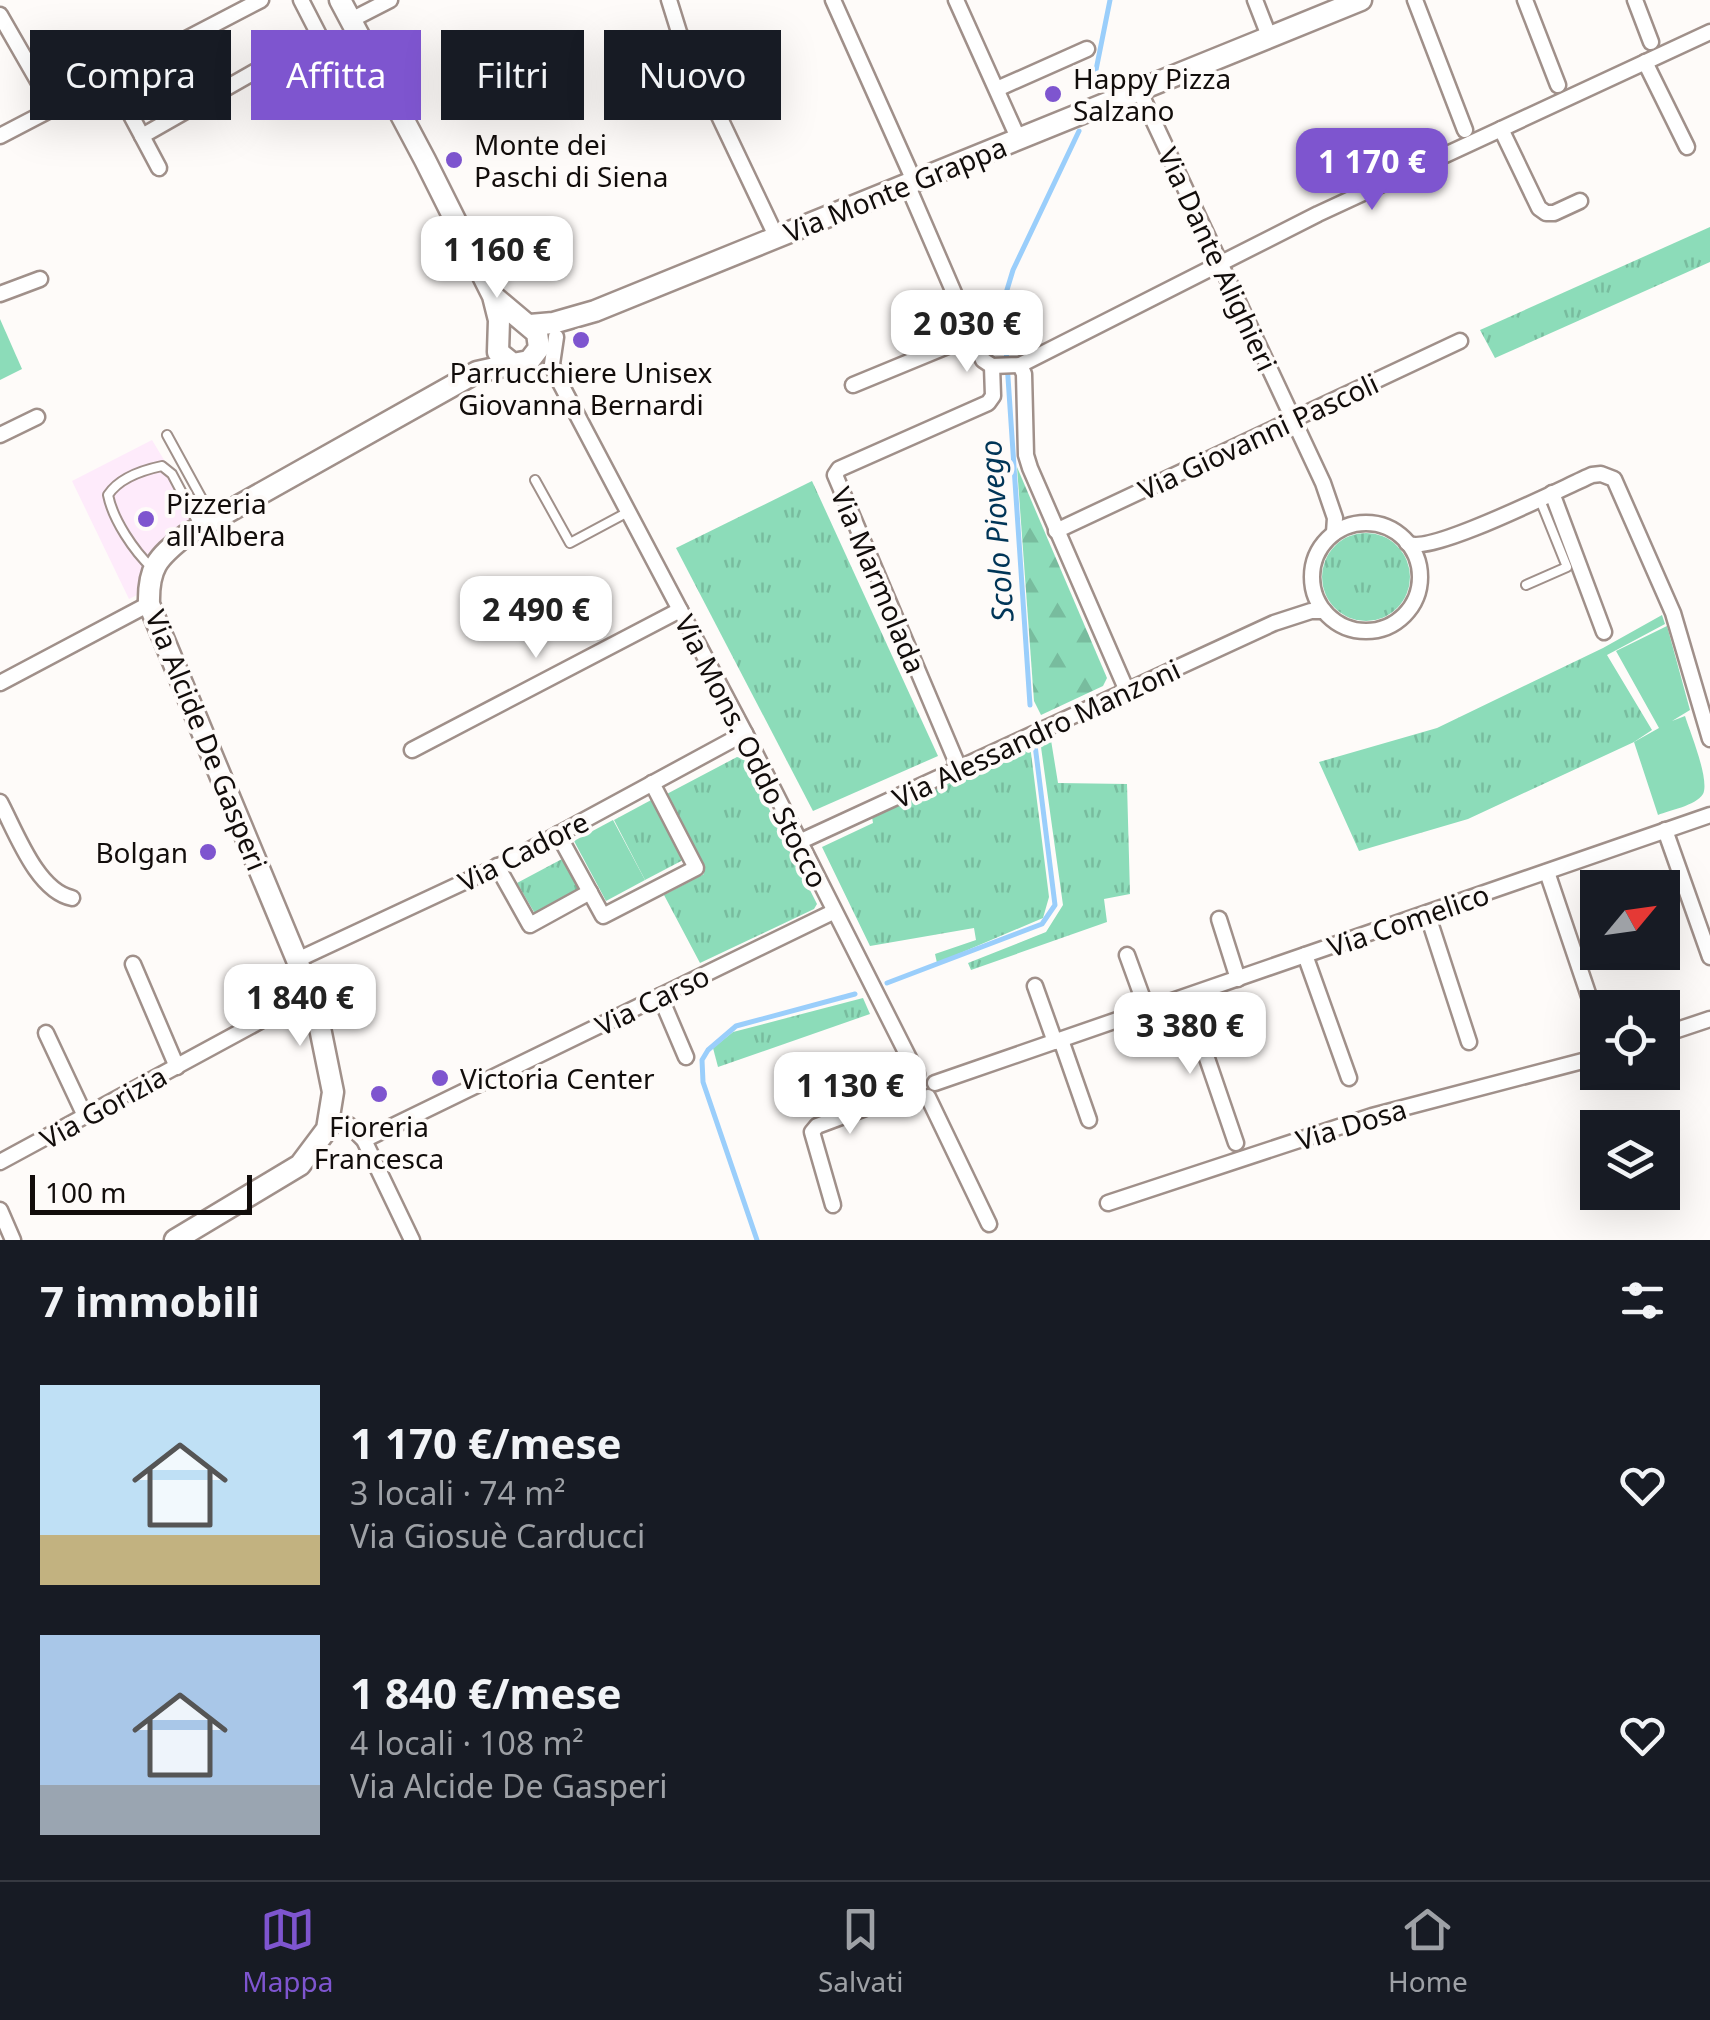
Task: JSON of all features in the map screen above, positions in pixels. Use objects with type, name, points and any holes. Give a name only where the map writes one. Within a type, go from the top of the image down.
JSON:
[{"type":"street","points":[[205,30],[261,0]]},
{"type":"street","points":[[142,136],[319,35],[301,0]]},
{"type":"street","points":[[340,0],[426,160],[492,296],[499,320],[498,352],[540,357],[537,333],[492,296]]},
{"type":"street","points":[[351,20],[390,0]]},
{"type":"street","points":[[669,0],[679,32],[776,236]]},
{"type":"street","points":[[833,0],[983,360],[1024,374],[1026,455],[1126,691]]},
{"type":"street","points":[[956,0],[1019,140]]},
{"type":"street","points":[[1255,0],[1269,36]]},
{"type":"street","name":"Via Monte Grappa","points":[[497,338],[506,325],[541,326],[596,311],[1361,0]]},
{"type":"street","points":[[1415,0],[1465,130]]},
{"type":"street","points":[[1525,0],[1558,84]]},
{"type":"street","points":[[1634,0],[1651,42]]},
{"type":"street","points":[[0,15],[30,67]]},
{"type":"street","points":[[1006,366],[1318,214],[1710,32]]},
{"type":"street","points":[[997,89],[1086,49]]},
{"type":"street","points":[[1646,62],[1687,147]]},
{"type":"street","name":"Via Dante Alighieri","points":[[1140,90],[1323,483],[1335,518],[1334,533]]},
{"type":"street","points":[[0,136],[32,120]]},
{"type":"street","points":[[133,120],[159,168]]},
{"type":"street","points":[[1501,129],[1539,208],[1554,214],[1580,201]]},
{"type":"street","points":[[0,294],[40,279]]},
{"type":"street","name":"Via Monte Grappa","points":[[540,357],[596,311]]},
{"type":"street","points":[[853,385],[972,336]]},
{"type":"street","name":"Via Alcide De Gasperi","points":[[477,372],[497,338]]},
{"type":"street","name":"Via Giovanni Pascoli","points":[[1056,531],[1460,342]]},
{"type":"street","name":"Via Alcide De Gasperi","points":[[298,960],[150,604],[152,568],[167,550],[208,524],[477,372],[540,357]]},
{"type":"street","name":"Via Mons. Oddo Stocco","points":[[540,357],[680,610],[917,1074]]},
{"type":"street","name":"Via Marmolada","points":[[959,768],[835,475],[839,469],[988,403],[1006,366]]},
{"type":"street","points":[[0,435],[36,417]]},
{"type":"street","points":[[1274,623],[1306,601],[1313,588],[1314,562],[1334,533],[1352,524],[1388,527],[1416,547],[1456,536],[1592,475],[1607,475],[1619,486],[1672,613],[1710,739]]},
{"type":"street","name":"Via Dante Alighieri","points":[[1323,483],[1352,524]]},
{"type":"street","points":[[1546,496],[1604,632]]},
{"type":"street","points":[[1418,565],[1456,536]]},
{"type":"street","points":[[1313,588],[1324,611],[1344,627],[1371,631],[1387,626],[1401,618],[1414,602],[1419,584],[1418,565],[1407,543]]},
{"type":"street","points":[[0,683],[150,604]]},
{"type":"street","points":[[412,750],[680,610]]},
{"type":"street","points":[[1274,623],[1311,611],[1324,611]]},
{"type":"street","name":"Via Alessandro Manzoni","points":[[799,842],[1274,623]]},
{"type":"street","name":"Via Cadore","points":[[298,960],[497,866],[744,733]]},
{"type":"street","points":[[558,834],[603,916],[696,868],[652,783]]},
{"type":"street","points":[[0,802],[46,886],[60,896],[72,898]]},
{"type":"street","name":"Via Comelico","points":[[935,1082],[1710,815]]},
{"type":"street","points":[[1664,830],[1710,957]]},
{"type":"street","points":[[497,866],[530,925],[590,892]]},
{"type":"street","points":[[1547,872],[1587,990]]},
{"type":"street","name":"Via Carso","points":[[364,1140],[833,912]]},
{"type":"street","points":[[1427,913],[1469,1042]]},
{"type":"street","points":[[1218,919],[1238,978]]},
{"type":"street","points":[[1128,955],[1148,1010]]},
{"type":"street","points":[[1306,955],[1349,1078]]},
{"type":"street","points":[[175,1240],[300,1165],[320,1142],[330,1119],[332,1076],[298,960]]},
{"type":"street","points":[[133,964],[176,1066]]},
{"type":"street","points":[[1036,986],[1089,1120]]},
{"type":"street","name":"Via Gorizia","points":[[0,1162],[262,1020],[308,990]]},
{"type":"street","points":[[660,996],[686,1057]]},
{"type":"street","points":[[1186,996],[1236,1143]]},
{"type":"street","points":[[1680,1029],[1710,1019]]},
{"type":"street","points":[[46,1033],[85,1116]]},
{"type":"street","name":"Via Dosa","points":[[1108,1203],[1372,1116],[1580,1062]]},
{"type":"street","points":[[917,1074],[928,1074],[935,1082],[928,1098],[916,1097],[911,1091],[911,1080],[917,1074]]},
{"type":"street","points":[[834,1205],[812,1132],[817,1126],[911,1091]]},
{"type":"street","points":[[928,1098],[989,1224]]},
{"type":"street","points":[[330,1119],[348,1125],[364,1140],[412,1240]]},
{"type":"street","points":[[0,1210],[13,1240]]},
{"type":"lane","points":[[168,436],[208,524]]},
{"type":"lane","points":[[152,568],[126,534],[109,502],[108,495],[114,486],[146,469],[162,466],[208,524]]},
{"type":"lane","points":[[536,480],[570,543],[628,512]]},
{"type":"lane","points":[[1526,584],[1566,567],[1546,496]]},
{"type":"shaded area","points":[[152,440],[199,518],[154,548],[142,566],[137,595],[129,599],[72,481]]},
{"type":"green space","points":[[1710,227],[1710,262],[1495,358],[1480,330]]},
{"type":"green space","points":[[0,319],[22,369],[0,380]]},
{"type":"green space","points":[[1017,467],[1107,678],[1103,686],[1041,715],[1034,701]]},
{"type":"green space","points":[[812,481],[938,756],[813,811],[676,548]]},
{"type":"green space","points":[[1366,533],[1383,536],[1397,546],[1407,560],[1407,594],[1397,608],[1383,618],[1366,621],[1349,618],[1335,608],[1325,594],[1322,577],[1325,560],[1335,546],[1349,536]]},
{"type":"green space","points":[[1662,615],[1665,624],[1607,655],[1652,730],[1468,819],[1359,851],[1319,762],[1437,728],[1603,648]]},
{"type":"green space","points":[[1667,626],[1690,710],[1672,721],[1685,716],[1702,767],[1704,787],[1703,794],[1694,802],[1658,815],[1634,742],[1659,728],[1616,651]]},
{"type":"green space","points":[[1050,734],[1058,783],[1127,784],[1130,894],[1104,899],[1107,922],[971,970],[968,963],[1046,932],[1063,905],[1040,740]]},
{"type":"green space","points":[[1030,745],[1049,897],[1043,918],[937,963],[935,954],[976,940],[974,928],[870,946],[822,847],[873,823],[872,817]]},
{"type":"green space","points":[[737,757],[744,759],[817,904],[814,909],[700,963],[664,895],[704,874],[663,796]]},
{"type":"green space","points":[[653,799],[685,859],[645,880],[614,820]]},
{"type":"green space","points":[[613,820],[645,880],[606,901],[574,841]]},
{"type":"green space","points":[[562,859],[579,890],[542,912],[534,912],[517,883]]},
{"type":"green space","points":[[863,998],[870,1014],[718,1067],[713,1048],[733,1032]]},
{"type":"waterway","name":"Scolo Piovego","points":[[1092,90],[1110,0]]},
{"type":"waterway","name":"Scolo Piovego","points":[[1030,705],[1003,303],[1013,270],[1079,131]]},
{"type":"waterway","name":"Scolo Piovego","points":[[887,983],[1042,924],[1055,905],[1035,745]]},
{"type":"waterway","name":"Scolo Piovego","points":[[757,1240],[703,1082],[702,1060],[736,1026],[855,994]]},
{"type":"place","name":"Happy Pizza Salzano","points":[[1053,94]]},
{"type":"place","name":"Monte dei Paschi di Siena","points":[[454,160]]},
{"type":"place","name":"Parrucchiere Unisex Giovanna Bernardi","points":[[581,340]]},
{"type":"place","name":"Pizzeria all'Albera","points":[[146,519]]},
{"type":"place","name":"Bolgan","points":[[208,852]]},
{"type":"place","name":"Victoria Center","points":[[440,1078]]},
{"type":"place","name":"Fioreria Francesca","points":[[379,1094]]}]
